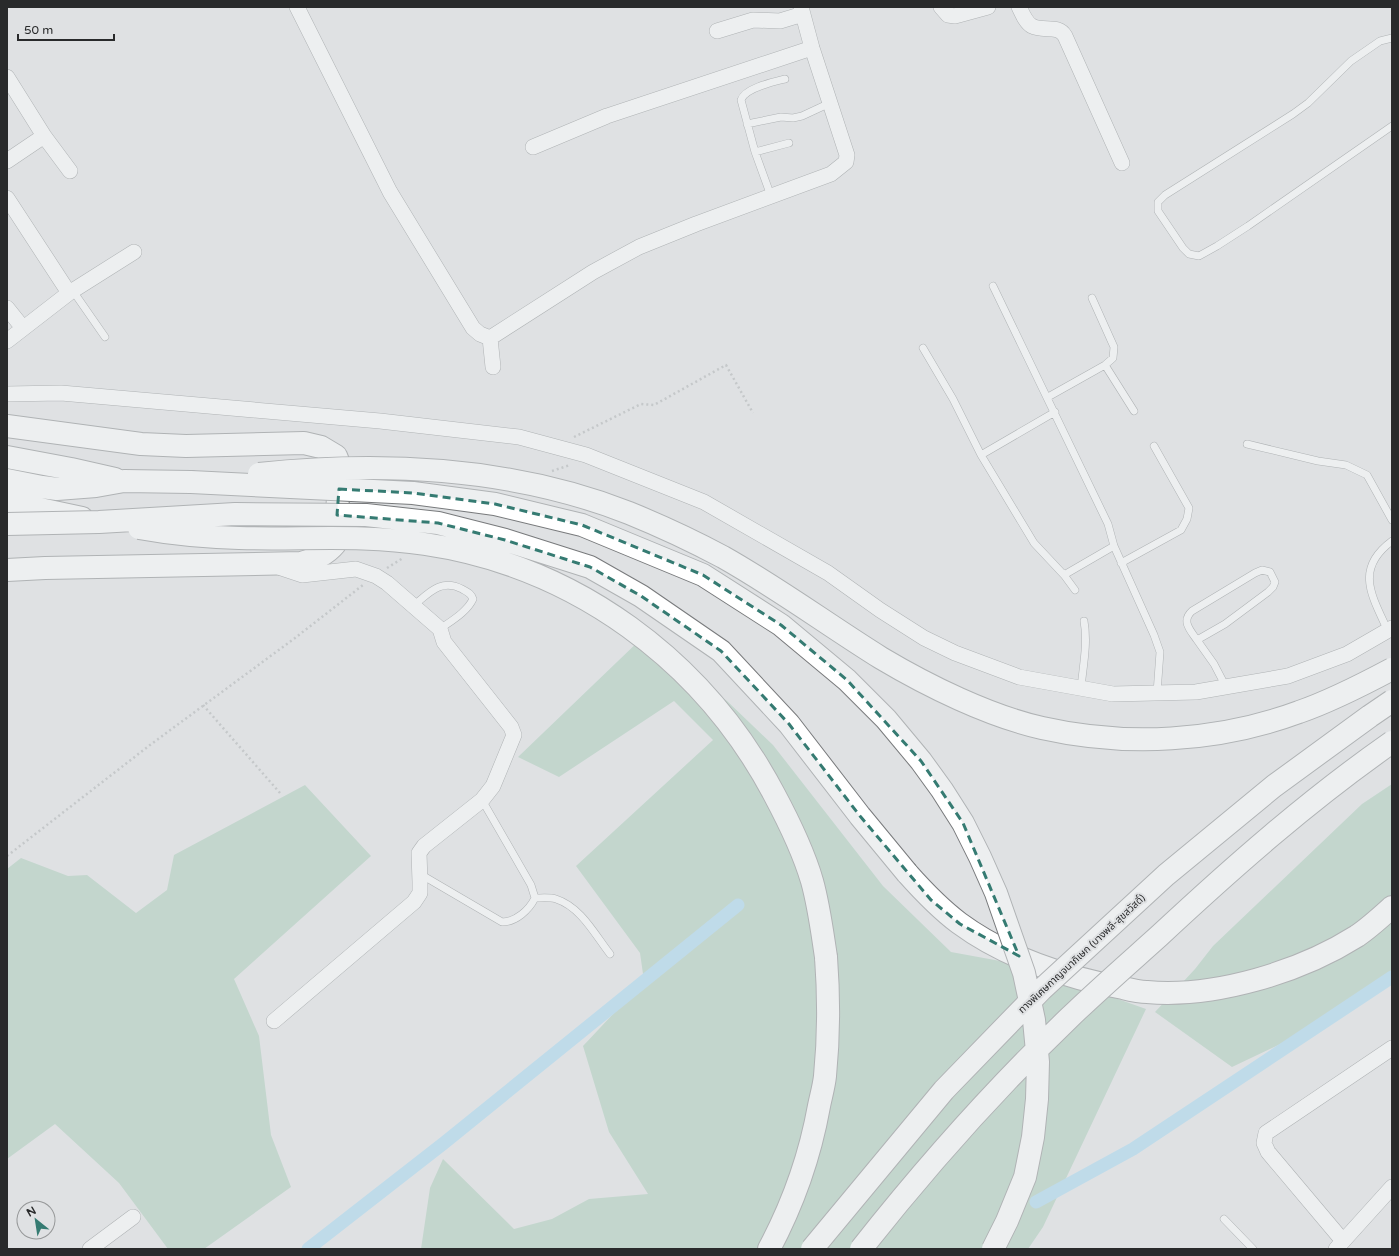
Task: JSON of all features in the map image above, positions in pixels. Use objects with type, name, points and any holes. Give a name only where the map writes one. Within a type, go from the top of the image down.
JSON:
[{"type":"highway","points":[[7,426],[142,444],[186,446],[304,443],[321,447],[336,456],[340,466],[335,544],[330,550],[319,558],[313,560],[301,563],[7,570]]},
{"type":"highway","points":[[7,457],[72,469],[124,481]]},
{"type":"highway","points":[[191,482],[304,470],[415,468],[524,482],[578,496],[628,513],[723,557],[774,588],[883,659],[960,699],[998,715],[1040,728],[1081,735],[1154,739],[1198,736],[1254,726],[1298,713],[1329,700],[1392,668]]},
{"type":"highway","points":[[7,480],[57,489],[96,486],[124,481],[191,482],[413,493],[495,504],[582,525],[703,575],[781,625],[846,680],[886,719],[921,760],[963,823],[980,857],[996,893],[1024,973],[1034,1020],[1038,1062],[1037,1099],[1033,1137],[1025,1177],[1007,1221],[993,1249]]},
{"type":"highway","points":[[7,502],[99,522],[170,533],[208,537],[372,539],[424,544],[474,553],[517,567],[586,599],[652,643],[684,672],[714,704],[740,738],[764,775],[783,810],[799,845],[812,882],[821,919],[826,957],[828,994],[828,1035],[825,1077],[807,1158],[794,1197],[769,1249]]},
{"type":"highway","points":[[7,524],[99,522],[236,514],[366,515],[438,523],[505,540],[590,567],[641,596],[721,651],[789,724],[860,816],[931,900],[960,924],[990,942],[1023,959],[1076,978],[1147,992],[1182,993],[1215,989],[1254,981],[1287,970],[1324,954],[1358,936],[1392,907]]},
{"type":"highway","name":"ทางพิเศษกาญจนาภิเษก (บางพลี-สุขสวัสดิ์)","points":[[812,1249],[944,1090],[1041,990],[1166,875],[1274,786],[1392,701]]},
{"type":"highway","points":[[861,1249],[887,1216],[974,1115],[1068,1019],[1191,906],[1296,815],[1392,742]]},
{"type":"street","points":[[297,7],[390,192],[473,328],[480,334],[490,338]]},
{"type":"street","points":[[941,7],[948,16],[955,16],[988,7]]},
{"type":"street","points":[[1019,7],[1033,27],[1062,31],[1066,36],[1122,163]]},
{"type":"street","points":[[490,338],[593,272],[639,247],[696,224],[831,174],[846,162],[847,155],[812,48],[802,10],[780,21],[753,20],[716,30]]},
{"type":"street","points":[[533,147],[607,116],[812,48]]},
{"type":"street","points":[[7,77],[44,136],[70,170]]},
{"type":"street","points":[[7,161],[44,136]]},
{"type":"street","points":[[7,198],[71,292]]},
{"type":"street","points":[[7,341],[71,292],[134,252]]},
{"type":"street","points":[[7,308],[23,328]]},
{"type":"street","points":[[490,338],[493,368]]},
{"type":"street","points":[[7,394],[61,393],[380,421],[518,437],[555,446],[586,455],[704,502],[828,573],[880,610],[924,638],[955,653],[1019,677],[1114,694],[1196,692],[1288,676],[1347,654],[1390,629]]},
{"type":"street","points":[[270,564],[302,575],[356,569],[376,576],[440,629],[444,642],[511,727],[514,735],[493,786],[482,800],[424,846],[418,853],[420,893],[414,902],[274,1022]]},
{"type":"street","points":[[1392,1048],[1266,1133],[1264,1143],[1268,1152],[1340,1245],[1392,1187]]},
{"type":"street","points":[[90,1249],[133,1217]]},
{"type":"lane","points":[[1392,38],[1380,41],[1351,61],[1308,103],[1165,195],[1158,202],[1158,211],[1183,248],[1189,254],[1199,256],[1248,226],[1392,126]]},
{"type":"lane","points":[[771,196],[755,152],[741,100],[742,95],[751,90],[784,78]]},
{"type":"lane","points":[[747,124],[781,117],[794,118],[802,116],[830,103]]},
{"type":"lane","points":[[755,152],[789,143]]},
{"type":"lane","points":[[993,286],[1048,397],[1108,524],[1121,564],[1154,634],[1160,652],[1157,693]]},
{"type":"lane","points":[[71,292],[105,337]]},
{"type":"lane","points":[[1048,397],[1105,365],[1113,358],[1114,347],[1092,298]]},
{"type":"lane","points":[[923,348],[954,399],[980,455],[1034,543],[1064,575],[1075,590]]},
{"type":"lane","points":[[1105,365],[1134,411]]},
{"type":"lane","points":[[980,455],[1055,412]]},
{"type":"lane","points":[[1247,444],[1318,461],[1346,465],[1367,475],[1392,520]]},
{"type":"lane","points":[[1121,564],[1181,530],[1188,519],[1189,508],[1154,446]]},
{"type":"lane","points":[[1390,629],[1371,594],[1369,579],[1373,562],[1383,548],[1392,541]]},
{"type":"lane","points":[[1064,575],[1114,546]]},
{"type":"lane","points":[[1197,640],[1225,624],[1268,592],[1273,587],[1275,582],[1270,572],[1262,570],[1255,573],[1192,611],[1188,615],[1188,628],[1214,664],[1226,687]]},
{"type":"lane","points":[[413,606],[434,589],[444,585],[454,585],[468,592],[473,599],[470,604],[440,629]]},
{"type":"lane","points":[[1081,688],[1086,631],[1084,621]]},
{"type":"lane","points":[[420,874],[502,922],[510,922],[532,905],[535,898],[531,885],[482,800]]},
{"type":"lane","points":[[535,898],[555,899],[565,903],[578,913],[610,954]]},
{"type":"lane","points":[[1224,1219],[1253,1249]]},
{"type":"path","points":[[555,446],[641,404],[654,405],[726,365],[753,413]]},
{"type":"path","points":[[7,856],[204,705],[376,576]]},
{"type":"path","points":[[204,705],[280,793]]},
{"type":"highlighted area","points":[[339,489],[413,493],[495,504],[582,525],[703,575],[781,625],[847,680],[921,761],[963,823],[1019,956],[960,924],[931,900],[860,816],[789,724],[721,651],[641,596],[590,567],[505,540],[438,523],[337,515]]},
{"type":"green space","points":[[643,637],[727,701],[773,745],[883,886],[951,952],[1022,965],[1146,1009],[1043,1227],[1028,1249],[421,1249],[430,1188],[443,1159],[514,1229],[552,1219],[589,1199],[648,1194],[609,1132],[583,1046],[644,981],[640,953],[576,866],[713,740],[674,701],[559,777],[518,757]]},
{"type":"green space","points":[[1392,784],[1392,972],[1318,1026],[1232,1067],[1155,1012],[1195,969],[1213,946],[1362,804]]},
{"type":"green space","points":[[305,785],[371,856],[234,979],[259,1036],[271,1135],[291,1187],[204,1249],[168,1249],[119,1183],[55,1124],[7,1159],[7,869],[21,858],[68,876],[87,875],[136,913],[167,890],[174,855]]},
{"type":"waterway","points":[[308,1249],[444,1143],[738,905]]},
{"type":"waterway","points":[[1036,1202],[1133,1149],[1392,977]]}]
